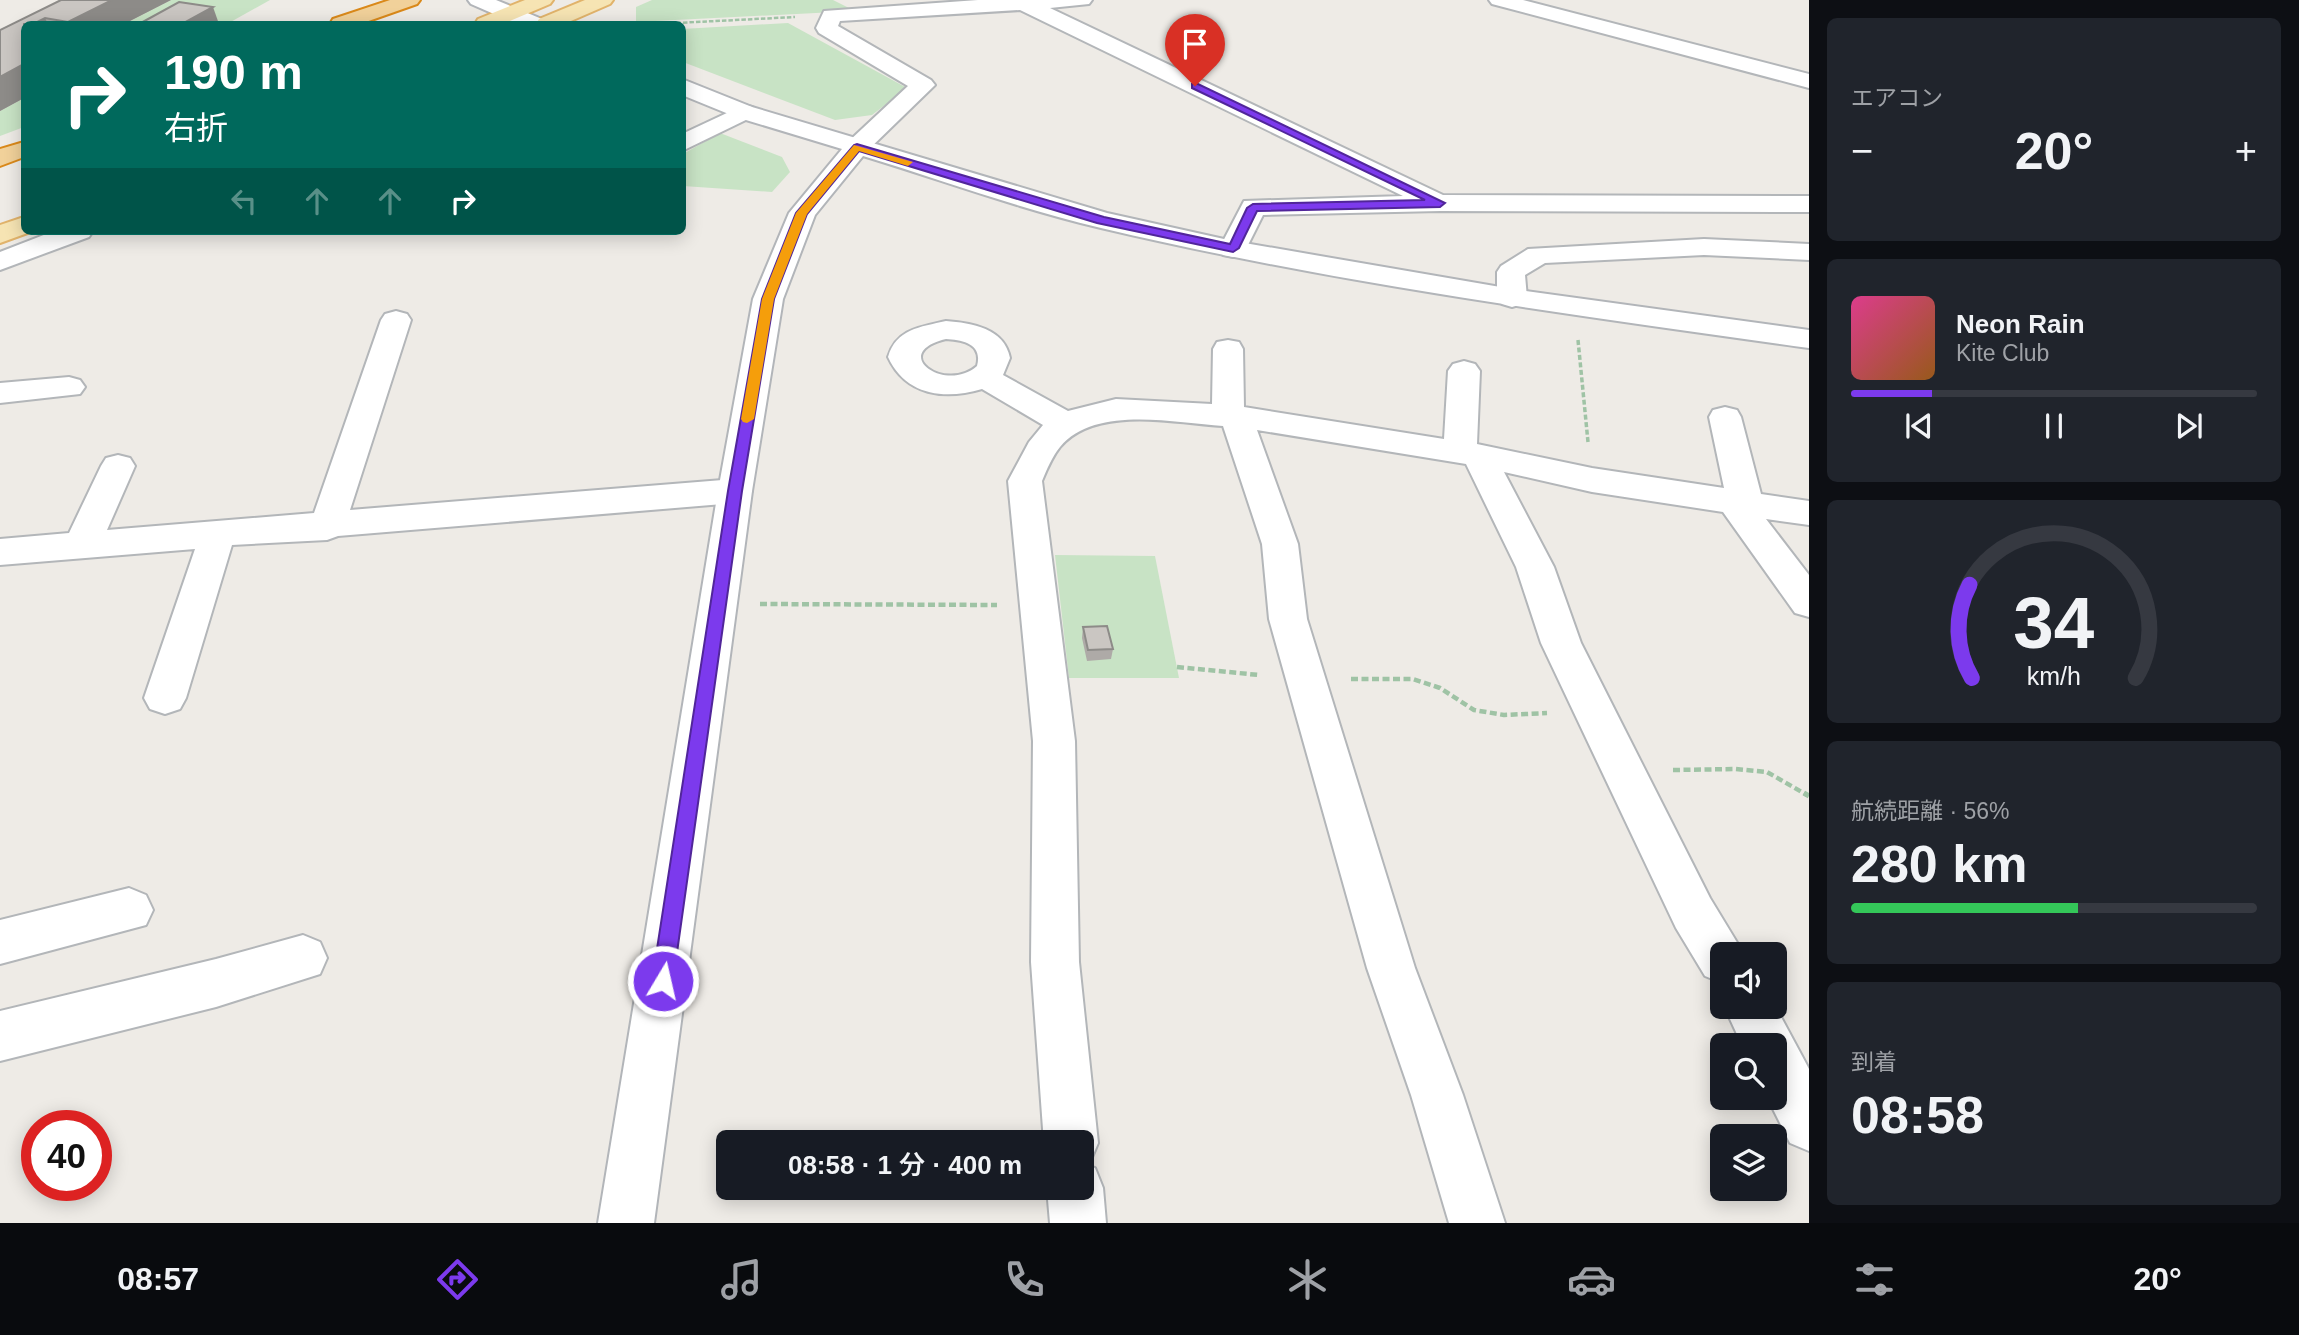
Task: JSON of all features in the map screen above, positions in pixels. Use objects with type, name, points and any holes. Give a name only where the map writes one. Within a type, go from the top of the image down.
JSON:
[{"type":"highway","points":[[360,21],[379,18],[419,2]]},
{"type":"highway","points":[[0,147],[21,139]]},
{"type":"highway","points":[[0,158],[21,150]]},
{"type":"main road","points":[[492,21],[543,0]]},
{"type":"main road","points":[[554,21],[603,0]]},
{"type":"main road","points":[[0,208],[21,200]]},
{"type":"main road","points":[[0,235],[21,226]]},
{"type":"street","points":[[478,0],[526,21]]},
{"type":"street","points":[[626,1223],[735,491],[768,299],[802,213],[857,147],[923,85],[827,28],[831,15],[1082,0]]},
{"type":"street","points":[[1499,0],[1809,81]]},
{"type":"street","points":[[1020,2],[1440,203]]},
{"type":"street","points":[[686,88],[744,112],[1101,220],[1233,248],[1512,298],[1809,339]]},
{"type":"street","points":[[686,142],[744,112]]},
{"type":"street","points":[[1233,248],[1253,208],[1440,203],[1809,204]]},
{"type":"street","points":[[0,262],[69,235]]},
{"type":"street","points":[[1512,298],[1511,272],[1538,255],[1704,247],[1809,252]]},
{"type":"street","points":[[327,527],[396,320]]},
{"type":"street","points":[[1228,349],[1232,416],[1280,544],[1288,619],[1391,968],[1437,1095],[1476,1223]]},
{"type":"street","points":[[1464,372],[1469,454],[1535,567],[1561,643],[1693,913],[1711,942]]},
{"type":"street","points":[[984,377],[1066,424]]},
{"type":"street","points":[[0,393],[69,387]]},
{"type":"street","points":[[1070,1130],[1055,962],[1054,741],[1025,481],[1038,452],[1057,428],[1116,409],[1232,416],[1469,454],[1592,480],[1809,513]]},
{"type":"street","points":[[1725,417],[1739,502],[1809,603]]},
{"type":"street","points":[[81,547],[118,466]]},
{"type":"street","points":[[0,552],[327,527],[735,491]]},
{"type":"street","points":[[165,698],[217,536]]},
{"type":"street","points":[[0,942],[129,910]]},
{"type":"street","points":[[0,1037],[216,983],[303,958]]},
{"type":"street","points":[[1787,1081],[1809,1124]]},
{"type":"street","points":[[1076,1200],[1078,1223]]},
{"type":"path","points":[[686,22],[831,15]]},
{"type":"path","points":[[1574,307],[1592,480]]},
{"type":"path","points":[[720,604],[1039,605]]},
{"type":"path","points":[[1177,667],[1306,679],[1413,678],[1440,688],[1474,710],[1504,715],[1593,709]]},
{"type":"path","points":[[1623,770],[1735,769],[1767,772],[1809,796]]},
{"type":"green space","points":[[171,0],[270,0],[232,21],[130,21]]},
{"type":"green space","points":[[652,0],[833,0],[855,11],[636,21],[636,7]]},
{"type":"green space","points":[[788,23],[907,88],[872,115],[835,120],[686,63],[686,29]]},
{"type":"green space","points":[[21,100],[21,128],[0,136],[0,111]]},
{"type":"green space","points":[[720,133],[782,157],[790,172],[772,192],[686,186],[686,152]]},
{"type":"green space","points":[[1055,555],[1155,556],[1179,678],[1069,678]]},
{"type":"building","points":[[61,0],[112,0],[70,21],[45,18],[39,21],[21,21],[21,66],[0,77],[0,30]]},
{"type":"building","points":[[179,2],[213,7],[187,21],[144,21]]},
{"type":"building","points":[[1107,626],[1113,649],[1088,650],[1083,627]]},
{"type":"slow traffic","points":[[747,419],[768,299],[802,213],[857,147],[908,162]]},
{"type":"route","points":[[663,981],[735,491],[768,299],[802,213],[857,147],[1101,220],[1233,248],[1253,208],[1440,203],[1195,86]]}]
